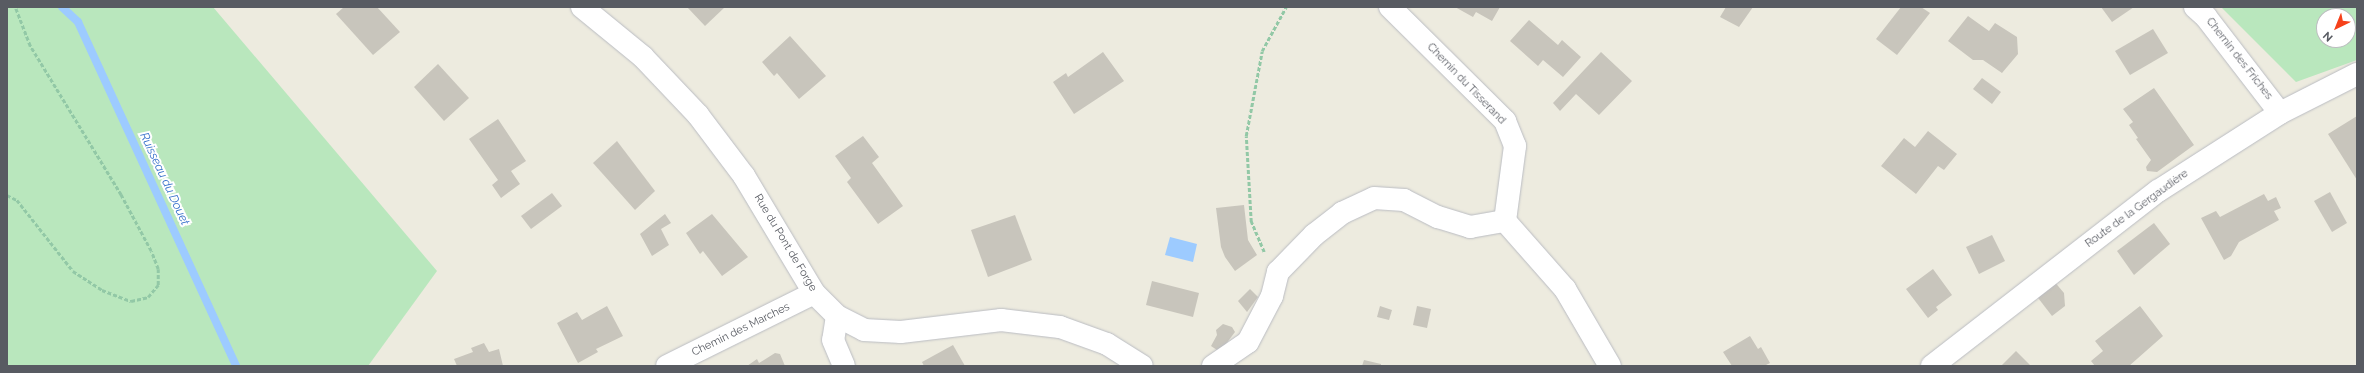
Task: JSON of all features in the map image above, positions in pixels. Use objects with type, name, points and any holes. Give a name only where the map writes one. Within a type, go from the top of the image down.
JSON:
[{"type":"street","name":"Rue du Pont de Forge","points":[[582,7],[643,57],[698,115],[744,176],[814,293],[837,316],[864,330],[901,332],[1001,320],[1060,327],[1107,344],[1142,366]]},
{"type":"street","name":"Chemin du Tisserand","points":[[1390,7],[1505,121],[1515,146],[1505,221]]},
{"type":"street","name":"Chemin des Friches","points":[[2196,7],[2206,17],[2280,113]]},
{"type":"street","name":"Route de la Gergaudière","points":[[1932,366],[2158,191],[2280,113],[2357,74]]},
{"type":"street","points":[[1213,366],[1248,342],[1272,296],[1278,272],[1314,235],[1342,213],[1374,198],[1404,200],[1438,217],[1470,227],[1505,221],[1565,289],[1610,366]]},
{"type":"street","name":"Chemin des Marches","points":[[667,366],[814,293]]},
{"type":"street","points":[[837,316],[833,340],[844,366]]},
{"type":"path","points":[[7,195],[17,200],[72,271],[102,290],[131,301],[148,298],[158,285],[158,268],[151,251],[121,195],[30,46],[15,7]]},
{"type":"path","points":[[1278,272],[1267,260],[1251,222],[1246,136],[1262,51],[1286,7]]},
{"type":"green space","points":[[7,7],[213,7],[437,271],[368,366],[7,366]]},
{"type":"green space","points":[[2221,7],[2357,7],[2357,60],[2296,82]]},
{"type":"water","points":[[1170,237],[1197,244],[1193,262],[1165,255]]},
{"type":"building","points":[[344,7],[377,7],[400,32],[373,55],[336,14]]},
{"type":"building","points":[[687,7],[725,7],[705,26]]},
{"type":"building","points":[[1455,7],[1500,7],[1492,21],[1476,12],[1473,17]]},
{"type":"building","points":[[1726,7],[1753,7],[1739,27],[1720,17]]},
{"type":"building","points":[[1901,7],[1921,7],[1930,13],[1897,55],[1876,39]]},
{"type":"building","points":[[2101,7],[2134,7],[2112,22]]},
{"type":"building","points":[[1968,16],[1989,31],[1995,23],[2017,37],[2018,54],[2002,73],[1983,60],[1973,60],[1948,41]]},
{"type":"building","points":[[1529,20],[1558,45],[1562,40],[1581,57],[1563,77],[1543,60],[1538,66],[1510,41]]},
{"type":"building","points":[[2153,29],[2168,53],[2130,75],[2115,51]]},
{"type":"building","points":[[790,36],[826,76],[799,99],[777,73],[774,76],[762,62]]},
{"type":"building","points":[[1103,52],[1124,81],[1074,114],[1053,82],[1066,73],[1068,77]]},
{"type":"building","points":[[1601,52],[1632,81],[1599,115],[1576,94],[1560,111],[1553,103]]},
{"type":"building","points":[[438,64],[469,98],[444,121],[414,87]]},
{"type":"building","points":[[1982,78],[2001,92],[1992,104],[1973,89]]},
{"type":"building","points":[[2154,88],[2194,145],[2157,172],[2147,171],[2146,167],[2151,160],[2136,139],[2138,138],[2129,125],[2133,122],[2123,109]]},
{"type":"building","points":[[2357,116],[2357,180],[2328,134]]},
{"type":"building","points":[[498,119],[526,161],[511,171],[520,184],[501,198],[492,185],[498,180],[469,139]]},
{"type":"building","points":[[1928,131],[1957,154],[1944,170],[1938,166],[1916,194],[1881,166],[1904,138],[1915,147]]},
{"type":"building","points":[[863,136],[879,157],[872,163],[903,206],[878,224],[847,182],[851,178],[835,156]]},
{"type":"building","points":[[617,141],[655,191],[635,210],[593,163]]},
{"type":"building","points":[[2330,192],[2347,223],[2332,232],[2314,201]]},
{"type":"building","points":[[552,193],[562,206],[531,229],[521,216]]},
{"type":"building","points":[[2264,194],[2268,201],[2276,197],[2281,208],[2274,211],[2279,220],[2239,242],[2231,256],[2224,260],[2201,218],[2216,211],[2220,217]]},
{"type":"building","points":[[1244,205],[1248,240],[1257,255],[1235,271],[1225,257],[1221,247],[1216,208]]},
{"type":"building","points":[[665,214],[671,223],[661,229],[669,245],[652,256],[640,234]]},
{"type":"building","points":[[712,214],[748,257],[722,276],[703,251],[700,254],[686,233]]},
{"type":"building","points":[[1015,215],[1032,260],[988,277],[971,230]]},
{"type":"building","points":[[2154,223],[2170,244],[2134,275],[2117,251]]},
{"type":"building","points":[[1992,235],[2005,261],[1979,274],[1966,247]]},
{"type":"building","points":[[1933,269],[1952,295],[1936,307],[1938,310],[1928,318],[1906,289]]},
{"type":"building","points":[[2053,280],[2064,293],[2065,306],[2052,316],[2035,294]]},
{"type":"building","points":[[1152,281],[1199,293],[1193,317],[1146,305]]},
{"type":"building","points":[[1250,289],[1258,297],[1247,312],[1238,301]]},
{"type":"building","points":[[607,306],[623,336],[596,349],[598,352],[578,363],[557,323],[577,312],[582,320]]},
{"type":"building","points":[[1380,306],[1392,310],[1389,320],[1377,317]]},
{"type":"building","points":[[1417,306],[1431,309],[1427,328],[1413,325]]},
{"type":"building","points":[[2140,306],[2163,336],[2129,366],[2095,366],[2091,361],[2103,351],[2095,341]]},
{"type":"building","points":[[1223,324],[1232,327],[1235,332],[1220,352],[1211,346],[1217,335],[1216,330]]},
{"type":"building","points":[[1750,336],[1758,349],[1761,347],[1770,363],[1764,366],[1732,366],[1723,352]]},
{"type":"building","points":[[484,343],[489,352],[499,349],[503,366],[457,366],[454,359],[473,352],[471,348]]},
{"type":"building","points":[[953,345],[965,366],[924,366],[922,362]]},
{"type":"building","points":[[2016,351],[2031,366],[2001,366]]},
{"type":"building","points":[[775,353],[780,354],[785,366],[747,366],[757,359],[759,363]]},
{"type":"building","points":[[1364,360],[1381,364],[1381,366],[1362,366]]},
{"type":"waterway","name":"Ruisseau du Douet","points":[[62,7],[78,22],[236,366]]}]
